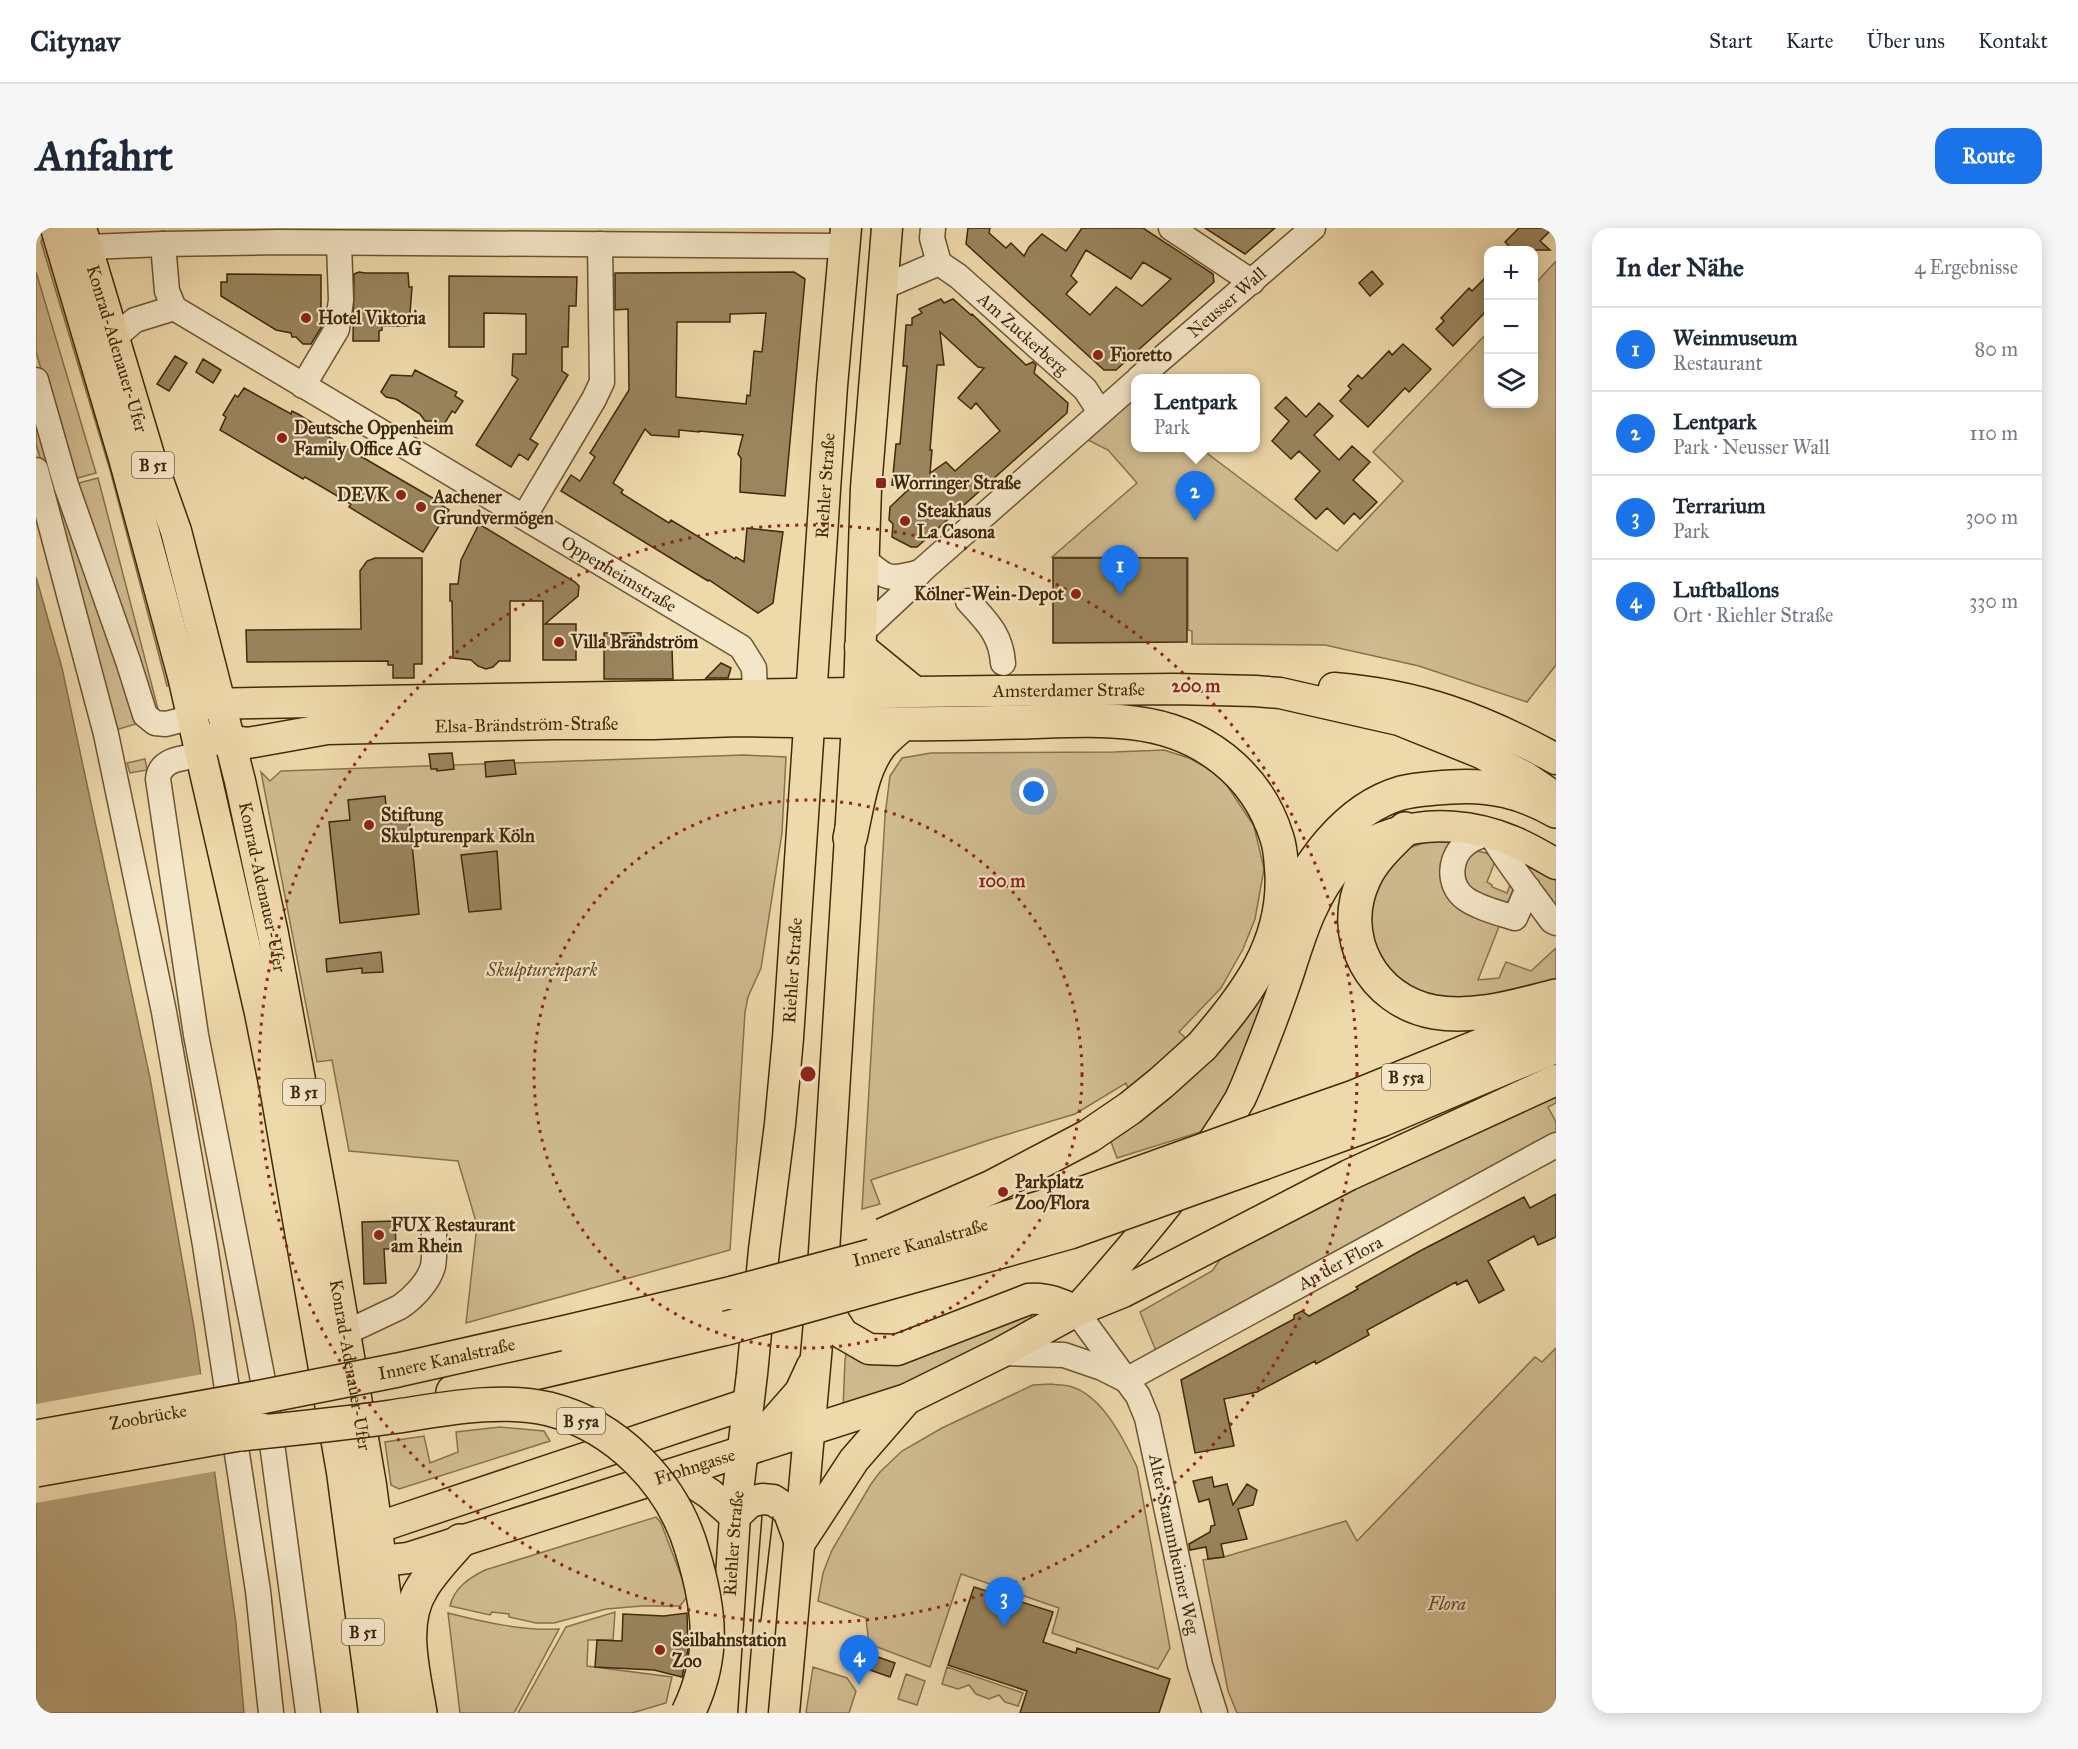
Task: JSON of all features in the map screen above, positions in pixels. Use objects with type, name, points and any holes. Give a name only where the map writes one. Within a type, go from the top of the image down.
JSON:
[{"type":"highway","points":[[858,708],[902,724],[1093,721],[1134,723],[1158,728],[1207,747],[1244,777],[1271,818],[1281,850],[1280,919]]},
{"type":"highway","points":[[850,838],[862,786],[870,763],[880,745],[902,724]]},
{"type":"highway","points":[[1280,919],[1322,850],[1349,824],[1373,806],[1400,794],[1432,788],[1469,786],[1526,795],[1556,811]]},
{"type":"highway","points":[[1405,830],[1376,858],[1364,878],[1356,901],[1354,927],[1359,952],[1371,973],[1389,992],[1410,1004],[1433,1012],[1464,1014],[1501,1010],[1556,996]]},
{"type":"highway","name":"B 55a","points":[[733,1293],[904,1227],[992,1187],[1089,1136],[1130,1108],[1202,1046],[1224,1021],[1252,982],[1280,919]]},
{"type":"highway","name":"Innere Kanalstraße","points":[[261,1397],[435,1362],[733,1293],[961,1232],[1037,1209],[1354,1097],[1556,1015]]},
{"type":"highway","name":"Innere Kanalstraße","points":[[242,1434],[453,1392],[727,1328],[1070,1232],[1381,1120],[1556,1046]]},
{"type":"highway","name":"Zoobrücke","points":[[36,1437],[261,1397]]},
{"type":"highway","name":"B 55a","points":[[242,1434],[326,1426],[484,1405],[548,1408],[571,1416],[600,1431],[628,1451],[649,1472],[670,1500],[688,1535],[705,1595],[708,1616],[706,1658],[699,1688],[688,1713]]},
{"type":"highway","name":"Zoobrücke","points":[[36,1470],[242,1434]]},
{"type":"highway","points":[[420,1713],[412,1666],[410,1628],[414,1603],[421,1588],[460,1540]]},
{"type":"main road","name":"Konrad-Adenauer-Ufer","points":[[56,228],[124,458],[196,728],[273,1077],[342,1472],[353,1551]]},
{"type":"main road","points":[[784,1713],[821,1300],[858,708],[866,488],[887,228]]},
{"type":"main road","name":"Riehler Straße","points":[[722,1713],[735,1516],[789,1038],[832,386],[845,237]]},
{"type":"main road","name":"Konrad-Adenauer-Ufer","points":[[85,238],[149,455],[176,531],[231,742],[273,934],[305,1102],[382,1561]]},
{"type":"main road","points":[[860,640],[915,692]]},
{"type":"main road","points":[[1280,693],[1323,687],[1407,698],[1459,712],[1524,741],[1556,759]]},
{"type":"main road","name":"Amsterdamer Straße","points":[[858,708],[915,692],[1174,689],[1280,693],[1399,720],[1481,753],[1527,778],[1556,798]]},
{"type":"main road","name":"Elsa-Brändström-Straße","points":[[812,708],[755,694],[221,703],[196,728],[231,742],[248,743],[327,729],[571,723],[812,708],[858,708]]},
{"type":"main road","points":[[1076,1311],[1171,1199],[1216,1136],[1241,1096],[1275,1013],[1302,931],[1314,905],[1342,862],[1370,842],[1405,830],[1428,826],[1465,828],[1490,833],[1513,841],[1556,864]]},
{"type":"main road","points":[[821,1300],[843,1334],[869,1349],[897,1350],[1029,1299],[1053,1301],[1076,1311],[1124,1292],[1349,1175],[1556,1080]]},
{"type":"main road","name":"Frohngasse","points":[[382,1561],[408,1558],[908,1399],[1000,1353],[1076,1311]]},
{"type":"main road","points":[[742,1450],[764,1433],[800,1392],[816,1360]]},
{"type":"main road","points":[[752,1374],[764,1403],[778,1417],[811,1430]]},
{"type":"main road","points":[[800,1543],[854,1460],[908,1399]]},
{"type":"main road","points":[[382,1561],[353,1551],[377,1528],[747,1404]]},
{"type":"main road","points":[[678,1473],[710,1494],[735,1516],[750,1502],[762,1499],[774,1500],[788,1510],[800,1543]]},
{"type":"main road","name":"B 51","points":[[353,1551],[374,1713]]},
{"type":"main road","name":"B 51","points":[[382,1561],[401,1713]]},
{"type":"street","points":[[883,287],[939,263],[932,238],[933,228]]},
{"type":"street","points":[[1171,228],[1252,282]]},
{"type":"street","name":"Neusser Wall","points":[[1144,374],[1313,228]]},
{"type":"street","points":[[85,238],[163,244],[600,244],[801,236],[845,237]]},
{"type":"street","points":[[303,386],[337,329],[341,300],[339,243]]},
{"type":"street","points":[[115,336],[135,320],[174,308],[167,291],[163,244]]},
{"type":"street","points":[[524,517],[602,382],[600,244]]},
{"type":"street","name":"Am Zuckerberg","points":[[939,263],[958,276],[1085,389],[1100,412]]},
{"type":"street","name":"Oppenheimstraße","points":[[174,308],[741,647],[754,668],[755,694]]},
{"type":"street","points":[[36,380],[66,484],[145,715],[155,723],[196,728],[181,759],[160,770],[158,779],[196,1035],[265,1391],[308,1713]]},
{"type":"street","points":[[860,640],[905,592],[920,572],[1131,385]]},
{"type":"street","points":[[36,470],[106,734],[164,1012],[216,1314],[258,1592],[271,1713]]},
{"type":"street","points":[[862,557],[881,575],[905,576],[920,572]]},
{"type":"street","points":[[968,601],[990,625],[999,639],[1003,663]]},
{"type":"street","points":[[1528,888],[1515,918],[1466,899],[1458,891],[1452,878],[1451,868],[1467,842],[1490,833],[1506,861],[1528,888],[1552,921],[1556,923]]},
{"type":"street","name":"An der Flora","points":[[1126,1380],[1556,1145]]},
{"type":"street","points":[[345,1333],[407,1302],[423,1285],[433,1266],[434,1232]]},
{"type":"street","name":"Alter Stammheimer Weg","points":[[1076,1311],[1143,1407],[1155,1447],[1207,1706]]},
{"type":"street","points":[[1000,1353],[1064,1355],[1102,1368],[1126,1380]]},
{"type":"green space","points":[[48,237],[174,684],[167,686],[110,470],[41,242],[42,239]]},
{"type":"green space","points":[[1556,261],[1556,665],[1527,702],[1419,666],[1325,645],[1192,644],[1192,631],[1188,630],[1188,558],[1052,557],[1137,483],[1108,450],[1084,438],[1130,395],[1131,452],[1205,452],[1337,551],[1403,481],[1373,452],[1484,336],[1484,408],[1538,408],[1538,281]]},
{"type":"green space","points":[[36,272],[96,473],[74,479],[36,352]]},
{"type":"green space","points":[[36,427],[49,467],[43,468],[36,444]]},
{"type":"green space","points":[[98,478],[158,709],[155,710],[75,484]]},
{"type":"green space","points":[[61,502],[136,724],[119,729],[116,726],[57,503]]},
{"type":"green space","points":[[1164,750],[1189,758],[1220,775],[1254,826],[1264,869],[1255,919],[1243,949],[1221,988],[1179,1032],[1211,1061],[1263,991],[1272,995],[1210,1129],[1117,1158],[1110,1139],[1140,1117],[1126,1083],[1075,1114],[871,1180],[880,1204],[862,1209],[885,816],[890,776],[902,758],[931,753]]},
{"type":"green space","name":"Skulpturenpark","points":[[744,755],[786,757],[782,833],[761,968],[748,997],[745,1012],[730,1250],[466,1323],[477,1225],[458,1161],[349,1151],[332,1060],[317,1062],[261,772],[270,781],[281,771]]},
{"type":"green space","points":[[145,759],[147,770],[130,773],[127,763]]},
{"type":"green space","points":[[1457,838],[1444,863],[1500,924],[1478,980],[1499,978],[1506,962],[1531,971],[1556,948],[1556,981],[1458,1004],[1404,990],[1367,941],[1374,883],[1409,848],[1429,841]]},
{"type":"green space","points":[[1477,851],[1496,859],[1487,882],[1492,887],[1507,893],[1510,885],[1514,887],[1506,907],[1473,895],[1461,879],[1468,855]]},
{"type":"green space","points":[[1514,856],[1556,878],[1556,915]]},
{"type":"green space","points":[[1556,1091],[1556,1103],[1548,1107],[1556,1122],[1556,1135],[1156,1351],[1140,1312],[1212,1271],[1229,1247]]},
{"type":"green space","points":[[1030,1310],[1031,1318],[974,1356],[843,1409],[847,1349]]},
{"type":"green space","name":"Flora","points":[[1556,1348],[1556,1713],[1237,1713],[1228,1691],[1203,1560],[1224,1557],[1346,1521],[1357,1541],[1535,1357],[1542,1362]]},
{"type":"green space","points":[[1033,1385],[1069,1386],[1092,1398],[1110,1419],[1137,1467],[1170,1648],[1158,1669],[1052,1633],[1059,1608],[961,1574],[930,1667],[869,1644],[866,1618],[818,1601],[823,1573],[832,1550],[871,1484],[902,1451],[942,1428]]},
{"type":"green space","points":[[500,1427],[544,1431],[550,1441],[399,1489],[391,1485],[385,1442],[424,1436],[430,1463],[458,1452],[456,1432]]},
{"type":"green space","points":[[656,1517],[661,1523],[683,1581],[687,1597],[680,1606],[606,1609],[554,1623],[536,1623],[509,1617],[509,1614],[492,1612],[490,1615],[450,1606],[455,1594],[463,1584],[485,1570]]},
{"type":"green space","points":[[615,1612],[613,1640],[588,1640],[587,1666],[672,1677],[666,1703],[632,1713],[518,1713],[566,1627]]},
{"type":"green space","points":[[448,1613],[489,1623],[559,1629],[514,1713],[460,1713]]},
{"type":"green space","points":[[813,1667],[847,1678],[856,1691],[849,1713],[806,1713]]},
{"type":"green space","points":[[947,1667],[1023,1693],[1018,1706],[1005,1702],[999,1695],[989,1699],[976,1694],[969,1685],[958,1689],[942,1684]]},
{"type":"green space","points":[[906,1674],[925,1681],[917,1705],[898,1699]]},
{"type":"shaded area","points":[[36,577],[62,668],[150,1078],[194,1327],[236,1623],[244,1713],[36,1713]]},
{"type":"pier","points":[[203,1374],[217,1471],[36,1503],[36,1404]]},
{"type":"building","points":[[968,228],[990,228],[989,233],[1006,248],[1011,243],[1024,256],[1029,247],[1042,234],[1066,251],[1082,228],[1143,228],[1213,274],[1214,282],[1116,370],[1104,370],[966,244]],"holes":[[[1086,250],[1131,279],[1143,262],[1171,279],[1142,306],[1116,287],[1090,315],[1066,294],[1077,282],[1071,276]]]},
{"type":"building","points":[[1205,228],[1275,228],[1245,254]]},
{"type":"building","points":[[1519,228],[1553,228],[1540,241],[1550,250],[1538,250],[1538,246],[1509,246],[1505,242]]},
{"type":"building","points":[[1372,271],[1383,284],[1370,296],[1359,283]]},
{"type":"building","points":[[359,272],[408,273],[409,287],[412,287],[409,326],[382,326],[382,330],[379,331],[379,341],[353,341],[354,274]]},
{"type":"building","points":[[794,272],[805,279],[785,496],[740,492],[741,458],[738,454],[743,435],[699,431],[679,430],[679,437],[651,435],[645,429],[613,483],[623,490],[621,493],[669,523],[671,520],[735,559],[736,557],[744,562],[747,528],[783,532],[773,603],[758,613],[709,580],[561,491],[571,475],[580,481],[595,457],[590,453],[629,390],[628,309],[615,310],[615,273]],"holes":[[[766,313],[762,352],[754,351],[750,396],[747,395],[746,404],[676,397],[677,322],[730,322],[730,314]]]},
{"type":"building","points":[[227,274],[321,275],[321,328],[311,344],[303,344],[296,337],[292,337],[291,333],[276,330],[221,296],[221,282],[227,282]]},
{"type":"building","points":[[449,276],[577,277],[576,306],[569,306],[568,347],[562,347],[562,371],[568,375],[530,439],[538,444],[528,460],[519,454],[511,467],[476,445],[518,379],[512,375],[513,354],[526,354],[526,314],[484,313],[484,347],[449,347]]},
{"type":"building","points":[[1484,279],[1484,313],[1453,346],[1436,329],[1444,321],[1441,318],[1469,288],[1472,291]]},
{"type":"building","points":[[941,299],[944,303],[953,299],[1026,365],[1033,362],[1036,365],[1034,373],[1068,403],[1067,413],[917,547],[911,547],[892,537],[893,524],[889,520],[890,507],[911,487],[892,485],[896,444],[900,444],[907,366],[903,366],[906,325],[912,325],[912,318],[922,313],[919,309]],"holes":[[[940,332],[978,367],[984,368],[958,398],[971,409],[976,403],[1000,431],[955,471],[946,462],[930,473],[937,365],[944,365]]]},
{"type":"building","points":[[1403,344],[1431,369],[1409,392],[1405,388],[1368,427],[1340,401],[1351,389],[1348,386],[1358,375],[1362,379],[1389,351],[1392,355]]},
{"type":"building","points":[[175,356],[187,363],[169,391],[157,384]]},
{"type":"building","points":[[203,359],[221,370],[213,383],[196,372]]},
{"type":"building","points":[[415,370],[457,392],[455,396],[463,401],[455,413],[452,411],[443,426],[434,421],[425,421],[420,414],[396,399],[386,397],[381,392],[391,375],[412,376]]},
{"type":"building","points":[[244,388],[291,414],[292,411],[298,414],[343,446],[436,500],[449,510],[423,552],[349,507],[351,504],[305,477],[303,479],[220,430],[226,417],[223,415],[235,395],[238,397]]},
{"type":"building","points":[[1286,397],[1306,417],[1319,403],[1333,416],[1314,435],[1339,460],[1352,446],[1370,462],[1353,480],[1377,502],[1360,519],[1354,513],[1344,524],[1327,508],[1316,519],[1295,499],[1320,471],[1299,451],[1291,459],[1272,441],[1289,421],[1275,408]]},
{"type":"building","points":[[479,524],[579,586],[578,596],[545,624],[576,624],[576,660],[543,660],[543,601],[510,601],[510,661],[499,661],[493,667],[486,669],[471,660],[453,658],[450,584],[458,584],[461,560]]},
{"type":"building","points":[[375,558],[422,558],[422,664],[414,664],[414,678],[393,678],[393,665],[388,665],[388,661],[247,662],[246,630],[361,629],[360,571],[367,561]]},
{"type":"building","points":[[1053,558],[1187,558],[1187,642],[1053,643]]},
{"type":"building","points":[[604,633],[641,633],[641,642],[667,642],[672,648],[673,679],[604,679]]},
{"type":"building","points":[[721,663],[731,668],[728,678],[706,678]]},
{"type":"building","points":[[452,753],[454,769],[437,771],[437,769],[431,769],[429,754]]},
{"type":"building","points":[[514,760],[516,774],[486,777],[485,762]]},
{"type":"building","points":[[385,796],[387,816],[409,814],[419,914],[340,923],[329,822],[350,820],[348,800]]},
{"type":"building","points":[[497,851],[501,909],[469,912],[461,855]]},
{"type":"building","points":[[381,952],[383,972],[362,973],[362,968],[327,972],[326,959]]},
{"type":"building","points":[[1556,1194],[1556,1237],[1538,1245],[1534,1236],[1488,1261],[1504,1290],[1479,1303],[1467,1280],[1457,1285],[1456,1282],[1367,1330],[1369,1335],[1316,1364],[1315,1361],[1257,1392],[1224,1399],[1234,1446],[1195,1453],[1181,1380],[1294,1319],[1294,1315],[1302,1311],[1309,1316],[1418,1252],[1524,1197],[1530,1208]]},
{"type":"building","name":"FUX Restaurant am Rhein","points":[[395,1221],[396,1249],[384,1249],[386,1283],[364,1284],[362,1222]]},
{"type":"building","points":[[1212,1477],[1214,1487],[1227,1484],[1233,1505],[1247,1484],[1257,1490],[1253,1505],[1238,1509],[1247,1539],[1221,1544],[1224,1557],[1208,1559],[1206,1547],[1190,1550],[1189,1544],[1210,1532],[1211,1526],[1215,1525],[1209,1499],[1199,1502],[1193,1481]]},
{"type":"building","points":[[974,1587],[1053,1612],[1043,1642],[1076,1653],[1077,1648],[1170,1679],[1159,1713],[1020,1713],[1027,1691],[948,1665]]},
{"type":"building","points":[[687,1613],[688,1650],[682,1677],[654,1670],[595,1667],[597,1640],[622,1641],[623,1614],[664,1616]]},
{"type":"building","points":[[858,1650],[895,1663],[890,1677],[853,1664]]},
{"type":"tram line","points":[[746,1713],[762,1516]]},
{"type":"tram line","points":[[761,1620],[773,1517]]},
{"type":"place","name":"Hotel Viktoria","points":[[306,318]]},
{"type":"place","name":"Fioretto","points":[[1098,355]]},
{"type":"place","name":"Deutsche Oppenheim Family Office AG","points":[[282,438]]},
{"type":"place","name":"Worringer Straße","points":[[881,483]]},
{"type":"place","name":"DEVK","points":[[401,495]]},
{"type":"place","name":"Aachener Grundvermögen","points":[[421,507]]},
{"type":"place","name":"Steakhaus La Casona","points":[[905,521]]},
{"type":"place","name":"Lentpark","points":[[1195,521]]},
{"type":"place","name":"Kölner-Wein-Depot","points":[[1076,594]]},
{"type":"place","name":"Weinmuseum","points":[[1120,595]]},
{"type":"place","name":"Villa Brändström","points":[[559,642]]},
{"type":"place","name":"Stiftung Skulpturenpark Köln","points":[[369,825]]},
{"type":"place","name":"Parkplatz Zoo/Flora","points":[[1003,1192]]},
{"type":"place","name":"FUX Restaurant am Rhein","points":[[379,1235]]},
{"type":"place","name":"Terrarium","points":[[1004,1627]]},
{"type":"place","name":"Seilbahnstation Zoo","points":[[660,1650]]},
{"type":"place","name":"Luftballons","points":[[859,1685]]}]
